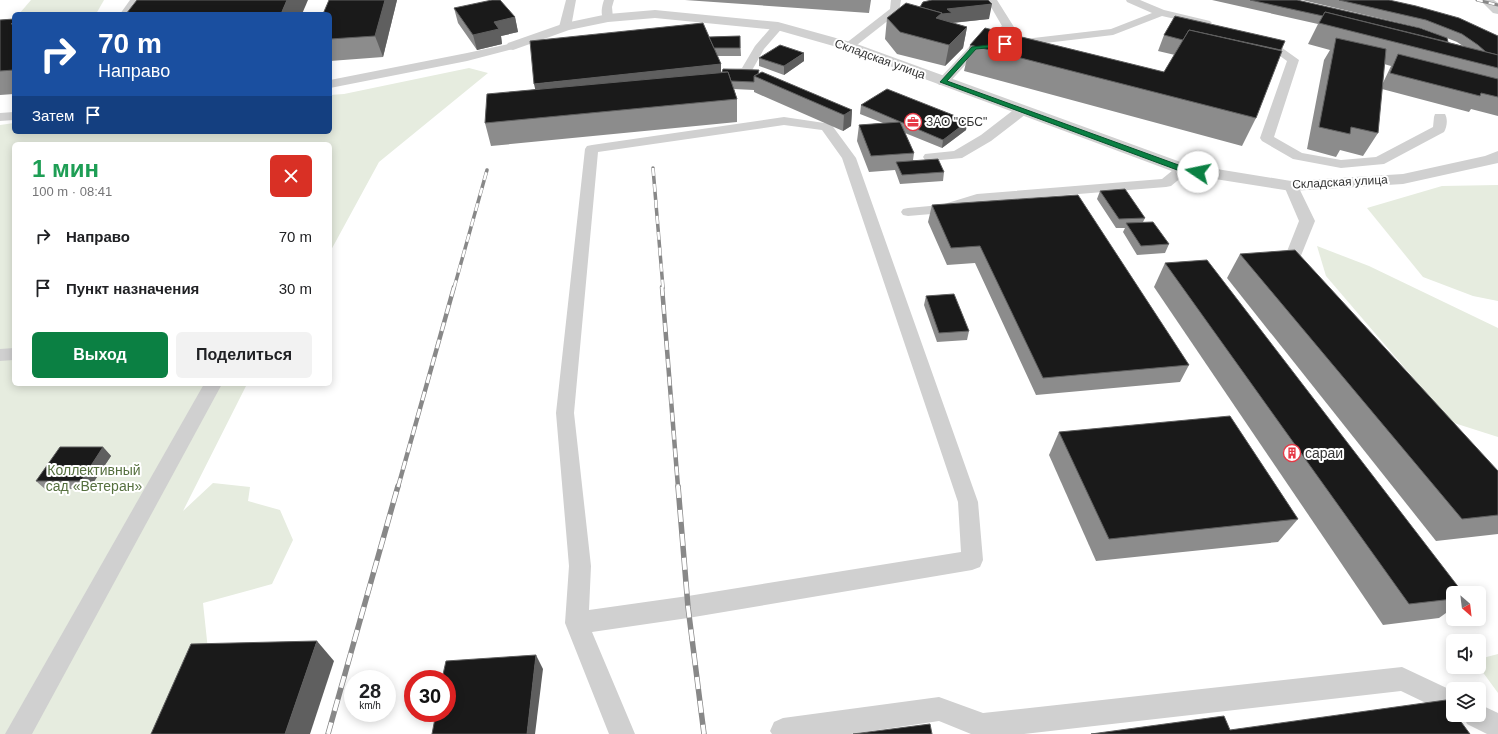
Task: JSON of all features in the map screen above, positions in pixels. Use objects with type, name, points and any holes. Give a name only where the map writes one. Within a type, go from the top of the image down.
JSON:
[{"type":"street","points":[[1486,0],[1498,10]]},
{"type":"street","name":"Складская улица","points":[[513,46],[565,27],[608,18],[655,14],[778,26],[849,46],[943,82],[1183,169],[1291,186],[1403,179],[1490,160],[1498,156]]},
{"type":"lane","points":[[126,12],[135,0]]},
{"type":"lane","points":[[565,27],[571,0]]},
{"type":"lane","points":[[608,18],[607,7],[610,0]]},
{"type":"lane","points":[[849,46],[895,10],[896,0]]},
{"type":"lane","points":[[943,82],[974,48],[1008,27],[992,0]]},
{"type":"lane","points":[[1131,0],[1161,13],[1221,27]]},
{"type":"lane","points":[[974,48],[1113,32],[1161,13]]},
{"type":"lane","points":[[729,72],[746,71],[758,48],[778,26]]},
{"type":"lane","points":[[1250,33],[1258,35],[1293,60],[1267,138],[1298,156],[1341,164],[1379,161],[1439,129],[1440,117]]},
{"type":"lane","points":[[332,84],[467,57],[513,46]]},
{"type":"lane","points":[[930,157],[957,155],[986,138],[1021,110]]},
{"type":"lane","points":[[0,117],[12,116]]},
{"type":"lane","points":[[577,623],[688,607],[972,560],[968,502],[849,158],[826,127],[784,121],[592,149],[565,413],[580,566],[577,623],[622,734]]},
{"type":"lane","points":[[908,212],[943,209],[977,198],[1166,183],[1183,169]]},
{"type":"lane","points":[[1291,186],[1307,221],[1290,264],[1305,282]]},
{"type":"lane","points":[[0,356],[12,354]]},
{"type":"lane","points":[[18,734],[212,386]]},
{"type":"lane","points":[[783,731],[939,709],[983,726],[1402,678],[1446,700]]},
{"type":"lane","points":[[1486,720],[1498,726]]},
{"type":"green space","points":[[31,0],[104,0],[97,12],[21,12]]},
{"type":"green space","name":"Коллективный сад «Ветеран»","points":[[469,68],[488,73],[379,162],[332,248],[332,142],[12,142],[12,386],[246,386],[183,511],[213,483],[250,487],[248,501],[280,510],[293,540],[272,584],[203,603],[208,650],[170,734],[0,734],[0,125],[12,123],[12,134],[332,134],[332,95],[344,94]]},
{"type":"green space","points":[[1498,185],[1498,301],[1473,296],[1423,277],[1367,208],[1442,186]]},
{"type":"green space","points":[[1317,246],[1369,266],[1498,328],[1498,437],[1451,422],[1326,276]]},
{"type":"green space","points":[[1498,654],[1498,693],[1484,674],[1486,674],[1486,657]]},
{"type":"building","points":[[137,0],[287,0],[282,12],[128,12]]},
{"type":"building","points":[[329,0],[385,0],[375,36],[332,39],[332,12],[324,12]]},
{"type":"building","points":[[492,0],[500,0],[515,17],[494,22],[499,29],[473,35],[454,8]]},
{"type":"building","points":[[932,0],[988,0],[992,4],[947,9],[952,13],[942,14],[920,7],[923,2]]},
{"type":"building","points":[[1250,0],[1297,0],[1420,28],[1447,38],[1448,42],[1325,12],[1323,16]]},
{"type":"building","points":[[1339,0],[1389,0],[1459,18],[1498,36],[1498,55],[1486,52],[1462,34],[1426,20]]},
{"type":"building","points":[[906,3],[942,13],[936,18],[967,27],[949,45],[900,32],[887,18]]},
{"type":"building","points":[[1325,12],[1498,55],[1498,68],[1319,23]]},
{"type":"building","points":[[1175,16],[1285,41],[1281,50],[1189,30],[1183,40],[1164,35]]},
{"type":"building","points":[[12,19],[12,70],[0,71],[0,20]]},
{"type":"building","points":[[703,23],[721,64],[534,84],[530,41]]},
{"type":"building","points":[[985,28],[1164,72],[1189,30],[1282,51],[1256,118],[970,45]]},
{"type":"building","points":[[740,36],[740,48],[714,48],[709,37]]},
{"type":"building","points":[[1336,38],[1386,49],[1378,133],[1351,127],[1350,134],[1319,127]]},
{"type":"building","points":[[780,45],[804,53],[784,66],[759,58]]},
{"type":"building","points":[[1398,54],[1498,79],[1498,97],[1481,93],[1480,96],[1390,73]]},
{"type":"building","points":[[723,69],[759,70],[758,74],[754,76],[754,82],[731,81],[728,72],[722,72]]},
{"type":"building","points":[[728,72],[737,99],[485,123],[487,94]]},
{"type":"building","points":[[762,72],[852,110],[844,115],[754,76]]},
{"type":"building","name":"ЗАО \"СБС\"","points":[[887,89],[968,121],[943,140],[861,105]]},
{"type":"building","points":[[900,122],[914,153],[871,156],[859,125]]},
{"type":"building","points":[[938,159],[944,172],[902,175],[896,162]]},
{"type":"building","points":[[1125,189],[1145,218],[1119,219],[1100,191]]},
{"type":"building","points":[[1078,195],[1189,365],[1043,378],[980,246],[951,248],[932,205]]},
{"type":"building","points":[[1153,222],[1169,244],[1141,246],[1126,223]]},
{"type":"building","points":[[1295,250],[1498,471],[1498,515],[1462,519],[1240,254]]},
{"type":"building","points":[[1207,260],[1458,586],[1446,586],[1446,600],[1409,604],[1165,263]]},
{"type":"building","points":[[954,294],[969,331],[939,333],[926,296]]},
{"type":"building","points":[[1230,416],[1298,519],[1109,539],[1059,432]]},
{"type":"building","points":[[60,447],[103,447],[81,481],[36,481]]},
{"type":"building","points":[[317,641],[285,734],[151,734],[191,644]]},
{"type":"building","points":[[536,655],[527,734],[432,734],[434,722],[456,722],[456,670],[444,670],[446,661]]},
{"type":"building","points":[[1446,700],[1446,722],[1461,722],[1470,734],[1091,734],[1224,716],[1230,730]]},
{"type":"building","points":[[930,724],[932,734],[853,734]]},
{"type":"railway","points":[[1477,0],[1498,5]]},
{"type":"railway","points":[[653,168],[663,288]]},
{"type":"railway","points":[[454,288],[487,170]]},
{"type":"railway","points":[[398,487],[454,287]]},
{"type":"railway","points":[[662,287],[678,487]]},
{"type":"railway","points":[[328,734],[398,486]]},
{"type":"railway","points":[[678,486],[688,607],[704,734]]},
{"type":"place","name":"ЗАО \"СБС\"","points":[[913,122]]},
{"type":"place","name":"сараи","points":[[1292,453]]},
{"type":"route","points":[[1005,44],[974,48],[943,82],[1183,169],[1198,172]]}]
